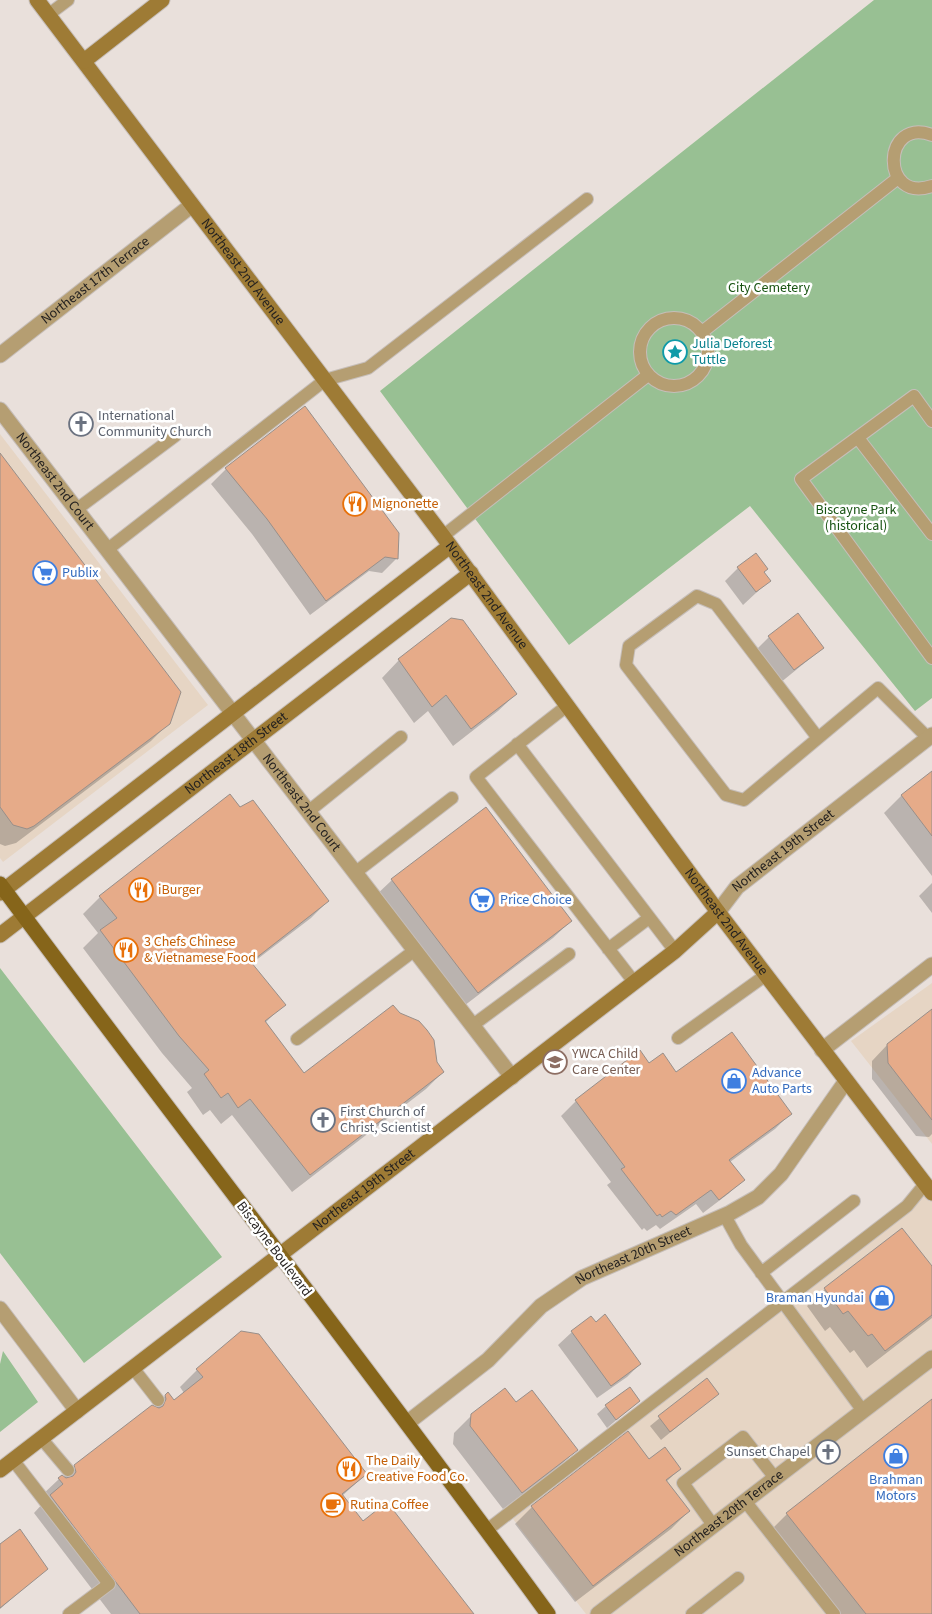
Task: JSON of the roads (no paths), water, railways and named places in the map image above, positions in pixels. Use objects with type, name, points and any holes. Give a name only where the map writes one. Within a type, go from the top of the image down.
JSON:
[{"type":"main road","name":"Biscayne Boulevard","points":[[1,889],[407,1423],[548,1614]]},
{"type":"street","name":"Northeast 2nd Avenue","points":[[37,0],[471,573],[718,912],[846,1081],[930,1185]]},
{"type":"street","points":[[84,61],[162,0]]},
{"type":"street","name":"Northeast 17th Terrace","points":[[0,356],[192,206]]},
{"type":"street","name":"Northeast 2nd Court","points":[[0,410],[255,739],[512,1076]]},
{"type":"street","points":[[1,889],[234,712],[447,541]]},
{"type":"street","name":"Northeast 18th Street","points":[[0,936],[471,573]]},
{"type":"street","name":"Northeast 19th Street","points":[[0,1470],[674,951],[718,912],[737,888],[930,737]]},
{"type":"street","points":[[822,1050],[932,965]]},
{"type":"street","name":"Northeast 20th Street","points":[[407,1423],[488,1360],[534,1312],[560,1291],[582,1278],[725,1216],[758,1197],[782,1174],[846,1081]]},
{"type":"street","points":[[0,1309],[77,1410]]},
{"type":"street","name":"Northeast 20th Terrace","points":[[598,1614],[932,1358]]},
{"type":"lane","points":[[48,15],[68,0]]},
{"type":"lane","points":[[932,135],[917,132],[899,142],[892,160],[898,178],[913,188],[932,186]]},
{"type":"lane","points":[[702,332],[898,178]]},
{"type":"lane","points":[[108,549],[324,380],[368,368],[587,199]]},
{"type":"lane","points":[[684,319],[702,332],[707,343],[708,355],[706,366],[690,383],[668,387],[657,383],[648,376],[639,355],[645,334],[652,325],[662,320],[684,319]]},
{"type":"lane","points":[[447,541],[648,376]]},
{"type":"lane","points":[[932,421],[914,396],[800,480],[932,658]]},
{"type":"lane","points":[[77,509],[175,436]]},
{"type":"lane","points":[[858,438],[932,534]]},
{"type":"lane","points":[[818,738],[716,604],[697,596],[628,646],[626,665],[726,795],[744,800],[878,688],[930,737]]},
{"type":"lane","points":[[568,705],[476,777],[634,982]]},
{"type":"lane","points":[[309,811],[401,737]]},
{"type":"lane","points":[[517,744],[674,951]]},
{"type":"lane","points":[[356,872],[452,798]]},
{"type":"lane","points":[[608,949],[649,918]]},
{"type":"lane","points":[[297,1039],[415,950]]},
{"type":"lane","points":[[473,1025],[570,954]]},
{"type":"lane","points":[[678,1038],[766,975]]},
{"type":"lane","points":[[487,1530],[907,1206],[930,1185]]},
{"type":"lane","points":[[761,1273],[854,1201]]},
{"type":"lane","points":[[725,1216],[741,1245],[863,1411]]},
{"type":"lane","points":[[133,1368],[158,1400]]},
{"type":"lane","points":[[41,1438],[68,1470]]},
{"type":"lane","points":[[713,1525],[683,1483],[743,1438],[775,1478]]},
{"type":"lane","points":[[13,1460],[109,1584],[69,1614]]},
{"type":"lane","points":[[745,1501],[834,1614]]},
{"type":"lane","points":[[692,1614],[738,1578]]},
{"type":"place","name":"Julia Deforest Tuttle","points":[[675,352]]},
{"type":"place","name":"International Community Church","points":[[81,424]]},
{"type":"place","name":"Mignonette","points":[[355,504]]},
{"type":"place","name":"Publix","points":[[45,573]]},
{"type":"place","name":"iBurger","points":[[141,890]]},
{"type":"place","name":"Price Choice","points":[[482,900]]},
{"type":"place","name":"3 Chefs Chinese & Vietnamese Food","points":[[126,950]]},
{"type":"place","name":"YWCA Child Care Center","points":[[555,1062]]},
{"type":"place","name":"Advance Auto Parts","points":[[734,1081]]},
{"type":"place","name":"First Church of Christ, Scientist","points":[[323,1120]]},
{"type":"place","name":"Braman Hyundai","points":[[882,1298]]},
{"type":"place","name":"Sunset Chapel","points":[[828,1452]]},
{"type":"place","name":"Brahman Motors","points":[[896,1456]]},
{"type":"place","name":"The Daily Creative Food Co.","points":[[349,1469]]},
{"type":"place","name":"Rutina Coffee","points":[[333,1505]]},
{"type":"park label","name":"City Cemetery","points":[[769,288]]},
{"type":"park label","name":"Biscayne Park (historical)","points":[[856,518]]}]
